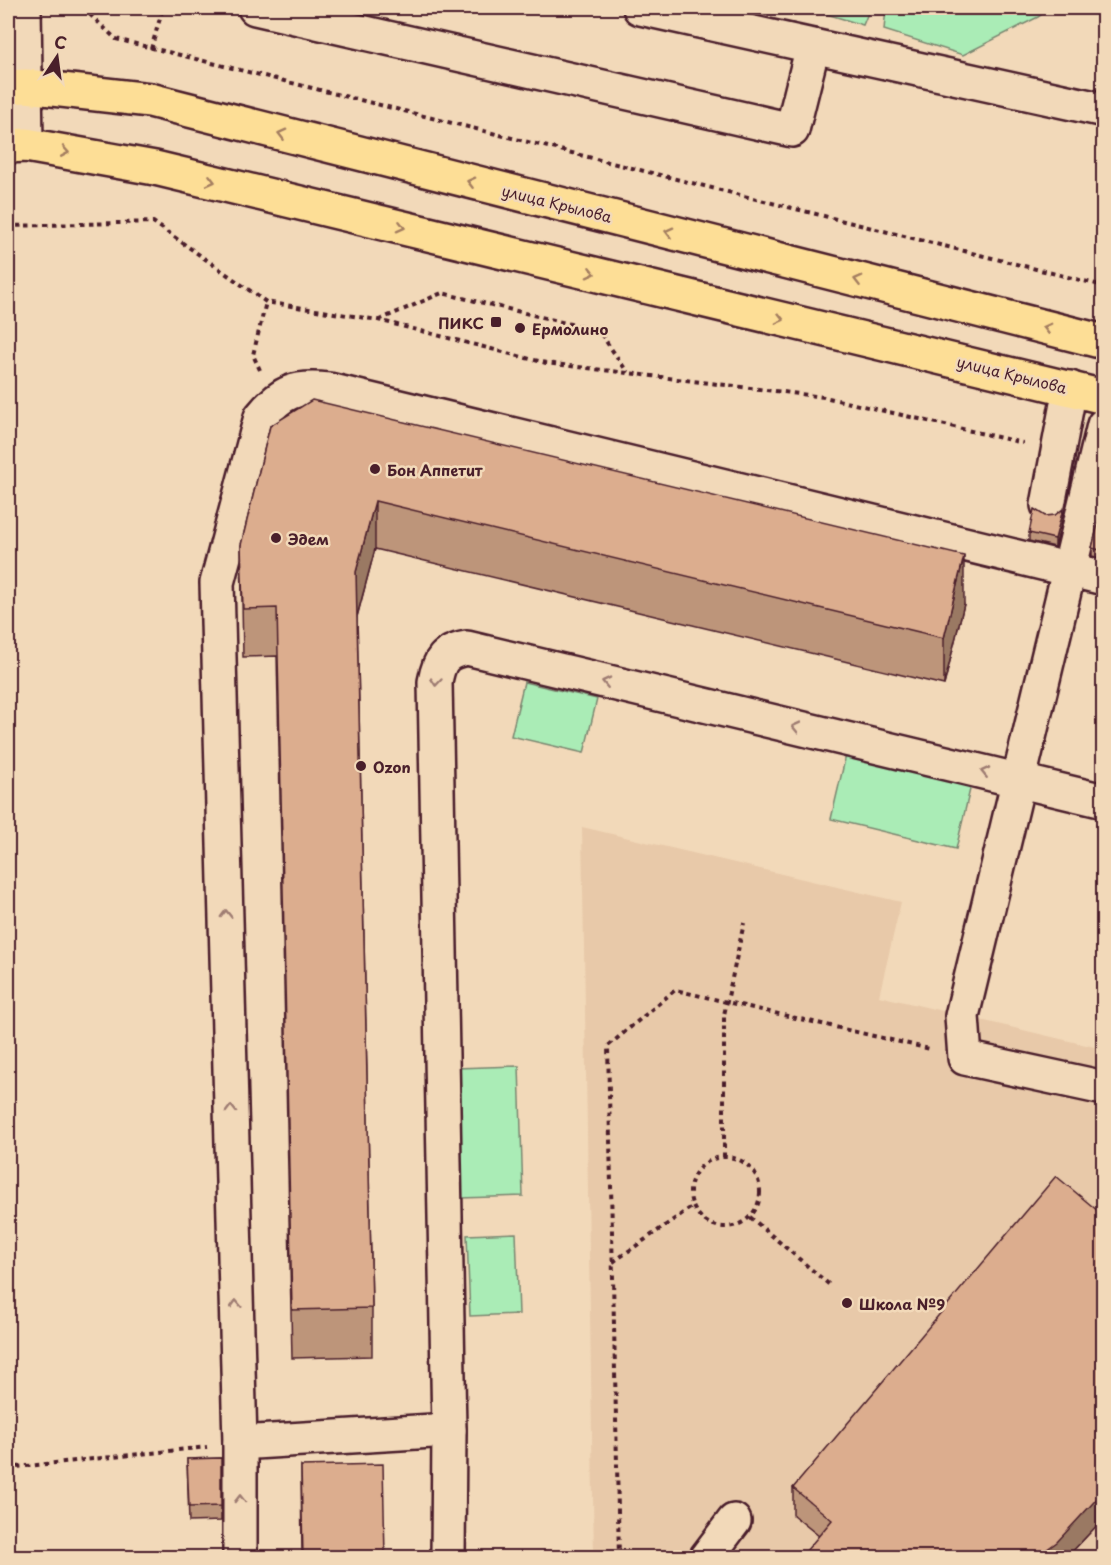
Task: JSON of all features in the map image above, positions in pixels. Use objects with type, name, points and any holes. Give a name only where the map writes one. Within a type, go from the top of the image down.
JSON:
[{"type":"main road","name":"улица Крылова","points":[[17,87],[150,100],[1104,342]]},
{"type":"main road","name":"улица Крылова","points":[[17,145],[154,168],[1104,397]]},
{"type":"street","points":[[17,145],[17,87],[24,8]]},
{"type":"street","points":[[255,8],[792,130],[813,46]]},
{"type":"street","points":[[640,8],[1104,110]]},
{"type":"street","points":[[240,1557],[240,1443],[217,583],[261,417],[273,402],[289,392],[306,387],[329,390],[1104,578]]},
{"type":"street","points":[[1048,505],[1070,388]]},
{"type":"street","points":[[1104,425],[962,1016],[965,1058],[1104,1088]]},
{"type":"street","points":[[448,1557],[449,1430],[435,682],[438,666],[444,657],[455,650],[467,648],[1104,801]]},
{"type":"street","points":[[240,1443],[449,1430]]},
{"type":"street","points":[[706,1557],[734,1521]]},
{"type":"path","points":[[83,8],[116,39],[152,49],[1104,286]]},
{"type":"path","points":[[152,49],[163,8]]},
{"type":"path","points":[[8,226],[153,222],[266,302],[378,320],[546,363],[824,397],[1058,451]]},
{"type":"path","points":[[378,320],[442,293],[599,332],[628,373]]},
{"type":"path","points":[[253,355],[266,302]]},
{"type":"path","points":[[724,1157],[724,1015],[744,924]]},
{"type":"path","points":[[619,1557],[609,1046],[675,990],[965,1058]]},
{"type":"path","points":[[724,1157],[738,1160],[749,1167],[757,1179],[760,1192],[757,1205],[750,1217],[739,1224],[725,1227],[712,1225],[700,1217],[693,1206],[690,1193],[692,1179],[700,1168],[711,1160],[724,1157]]},
{"type":"path","points":[[613,1262],[693,1206]]},
{"type":"path","points":[[750,1217],[832,1287]]},
{"type":"path","points":[[8,1468],[240,1443]]},
{"type":"shaded area","name":"Школа №9","points":[[582,827],[901,902],[879,996],[1103,1049],[1103,1557],[594,1557]]},
{"type":"green space","points":[[807,8],[870,8],[863,25]]},
{"type":"green space","points":[[886,8],[1050,8],[1038,17],[963,55],[884,30]]},
{"type":"green space","points":[[524,682],[597,699],[584,753],[511,736]]},
{"type":"green space","points":[[846,755],[971,785],[956,849],[831,819]]},
{"type":"green space","points":[[519,1066],[523,1196],[460,1198],[456,1068]]},
{"type":"green space","points":[[516,1233],[519,1314],[470,1316],[467,1235]]},
{"type":"building","points":[[312,400],[964,556],[944,638],[375,501],[356,572],[372,1308],[292,1310],[277,608],[243,609],[241,545],[270,426]]},
{"type":"building","points":[[1102,508],[1104,508],[1104,551],[1092,548]]},
{"type":"building","points":[[1034,509],[1045,516],[1055,515],[1063,509],[1055,539],[1029,533]]},
{"type":"building","points":[[1056,1176],[1098,1211],[1104,1205],[1104,1491],[1057,1542],[1036,1557],[801,1557],[832,1520],[793,1488]]},
{"type":"building","points":[[221,1458],[221,1506],[189,1507],[187,1459]]},
{"type":"building","points":[[383,1464],[385,1557],[303,1557],[301,1466]]},
{"type":"place","name":"ПИКС","points":[[496,322]]},
{"type":"place","name":"Ермолино","points":[[520,328]]},
{"type":"place","name":"Бон Аппетит","points":[[375,469]]},
{"type":"place","name":"Эдем","points":[[276,538]]},
{"type":"place","name":"Ozon","points":[[361,766]]},
{"type":"place","name":"Школа №9","points":[[847,1303]]}]
